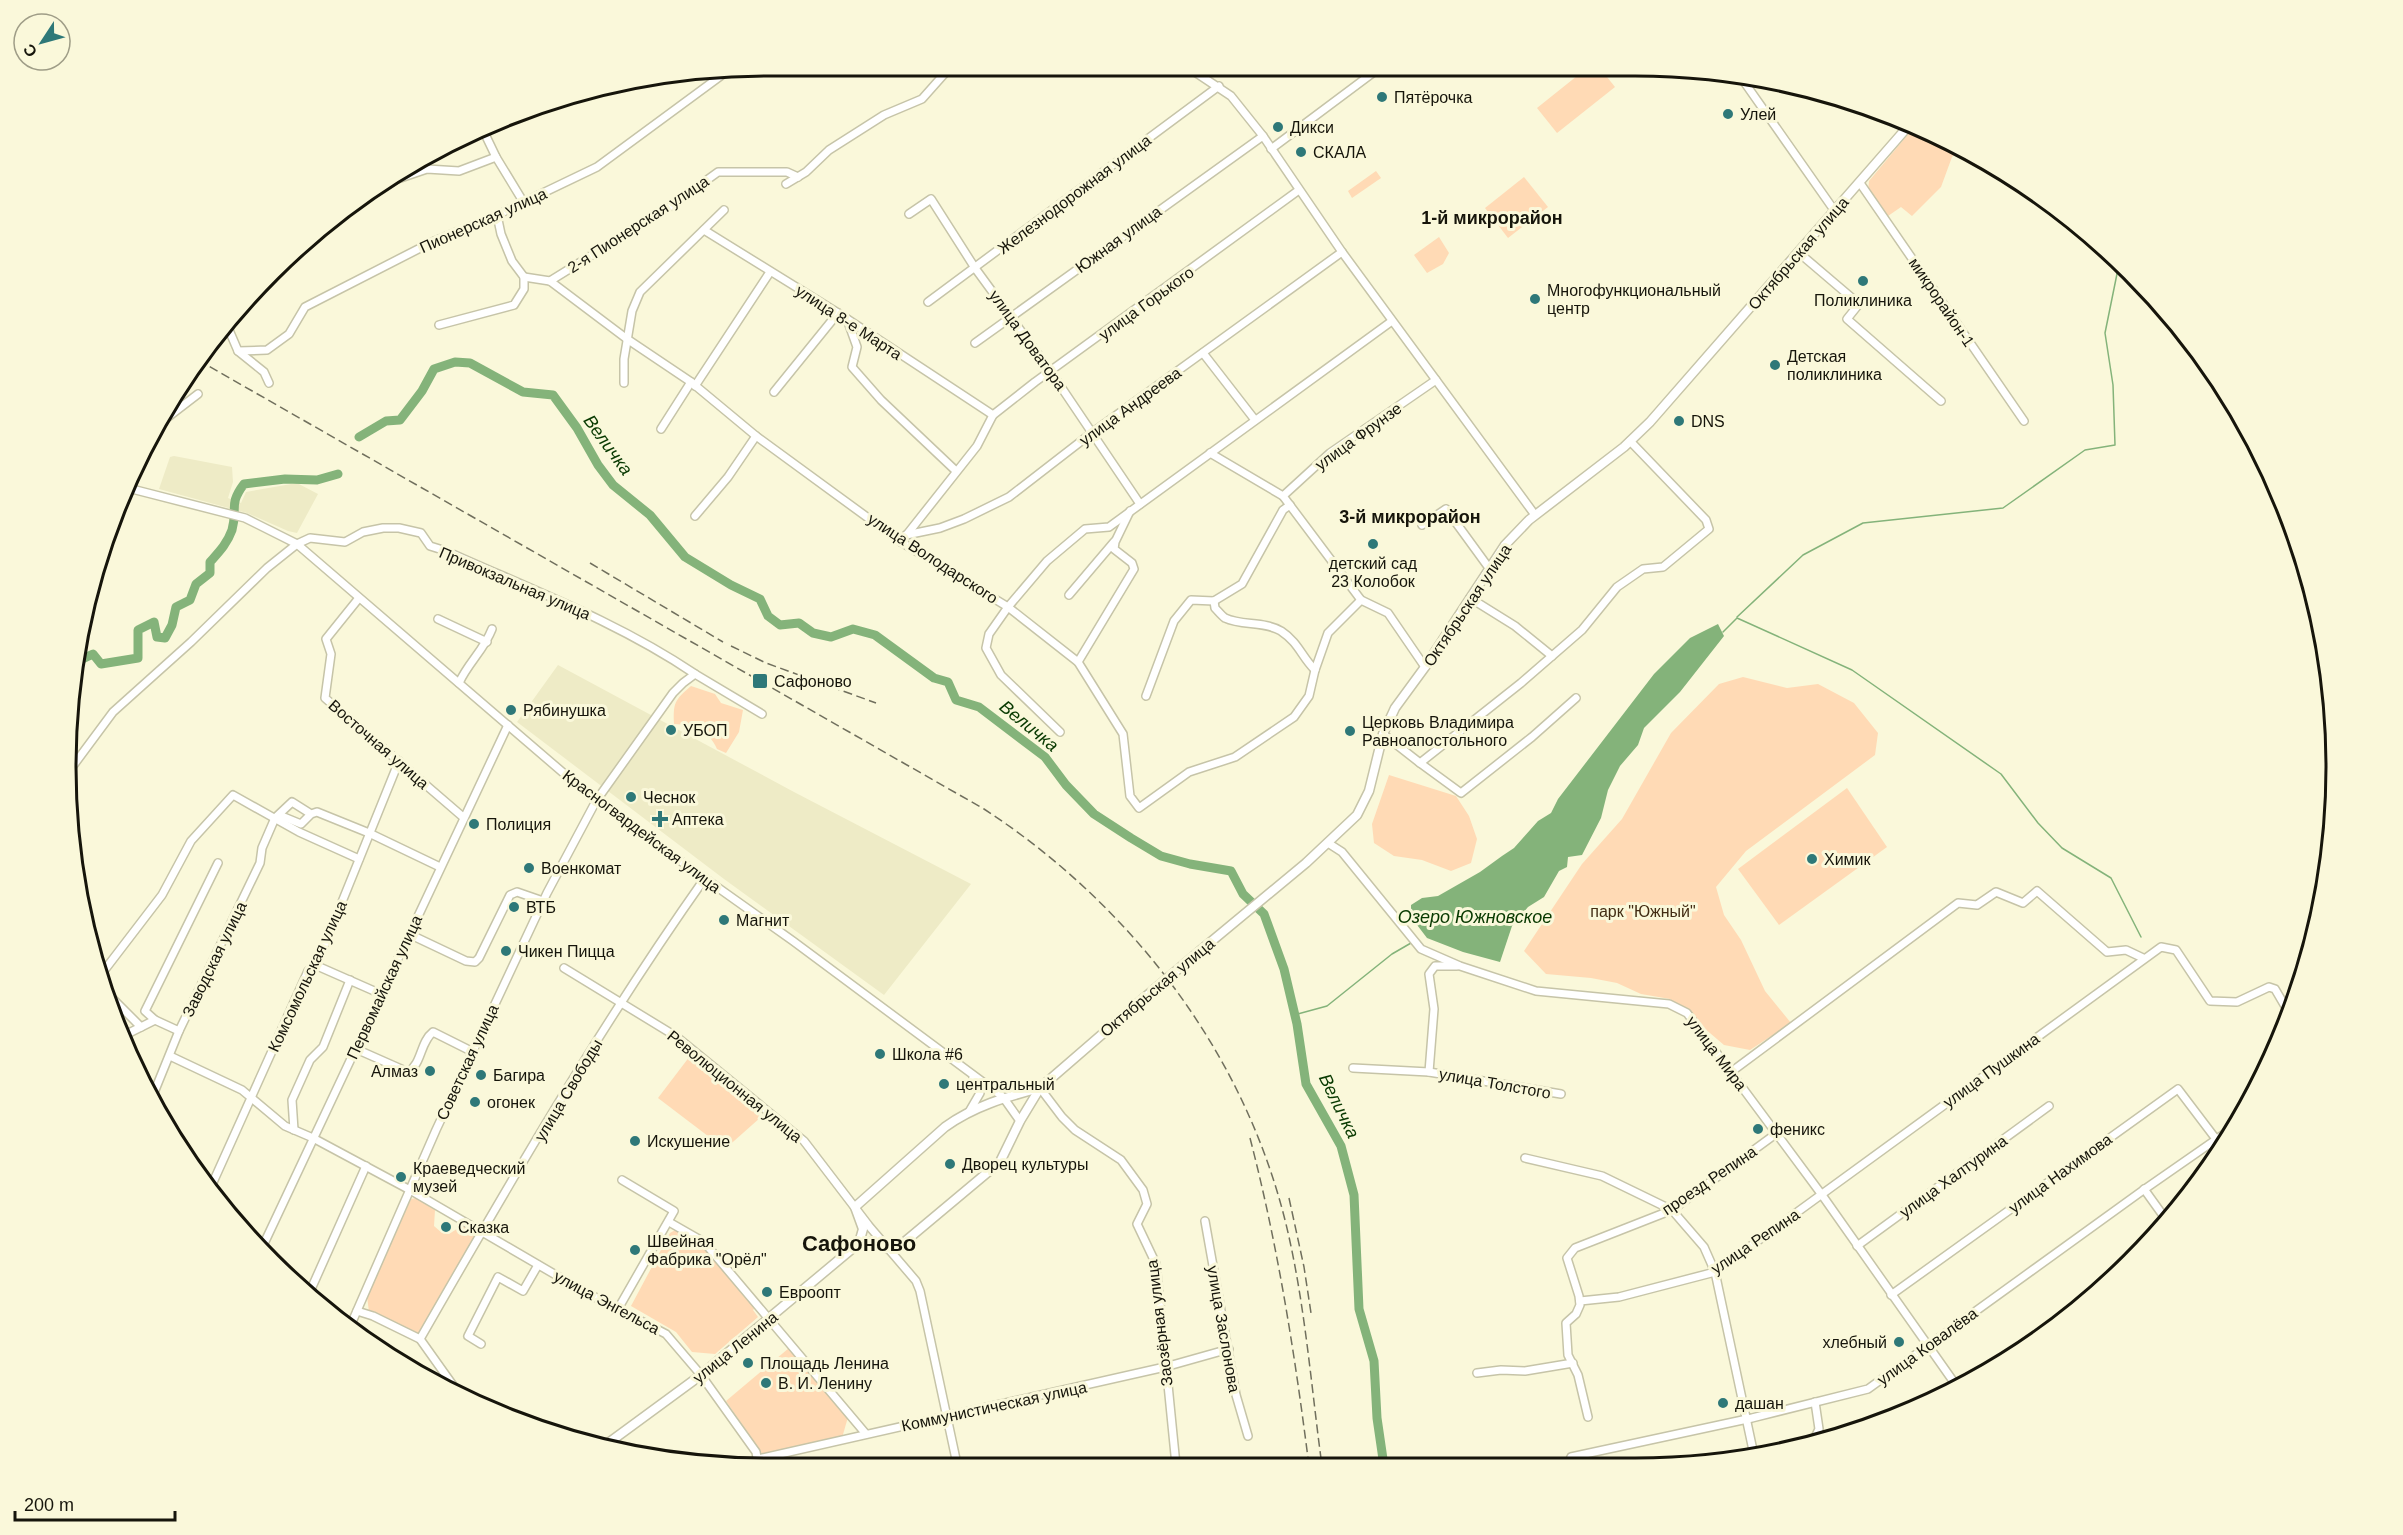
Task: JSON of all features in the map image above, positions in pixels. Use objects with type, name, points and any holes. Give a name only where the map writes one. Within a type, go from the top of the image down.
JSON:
[{"type":"main road","name":"Октябрьская улица","points":[[891,1250],[902,1244],[1000,1162],[1020,1121],[1040,1088],[1328,843],[1357,814],[1369,791],[1383,734],[1395,708],[1425,667],[1505,545],[1535,515],[1630,441],[1656,416],[1904,131]]},
{"type":"main road","name":"Октябрьская улица","points":[[855,1207],[945,1127],[969,1112],[1003,1098],[1040,1088]]},
{"type":"main road","points":[[855,1207],[863,1230],[859,1243],[870,1242],[891,1250]]},
{"type":"main road","name":"улица Ленина","points":[[612,1440],[701,1375],[859,1243]]},
{"type":"street","points":[[786,184],[798,177],[829,150],[884,115],[921,99],[942,76]]},
{"type":"street","points":[[1202,76],[1231,96],[1263,136],[1342,252],[1535,515]]},
{"type":"street","points":[[1271,149],[1369,76]]},
{"type":"street","name":"Пионерская улица","points":[[238,351],[267,350],[289,334],[305,307],[432,242],[524,203],[597,167],[717,78]]},
{"type":"street","name":"Железнодорожная улица","points":[[928,302],[1219,86]]},
{"type":"street","points":[[1747,86],[1834,210]]},
{"type":"street","name":"Южная улица","points":[[975,343],[1263,136]]},
{"type":"street","points":[[486,137],[524,203]]},
{"type":"street","points":[[416,173],[427,169],[459,171],[496,157]]},
{"type":"street","name":"2-я Пионерская улица","points":[[550,281],[671,207],[718,171],[787,172],[798,177]]},
{"type":"street","name":"микрорайон-1","points":[[1860,183],[2024,421]]},
{"type":"street","name":"улица Горького","points":[[993,415],[1299,190]]},
{"type":"street","name":"улица Доватора","points":[[909,214],[931,199],[975,268],[1094,432],[1140,504]]},
{"type":"street","points":[[624,383],[627,339],[632,311],[640,292],[724,210]]},
{"type":"street","points":[[439,325],[514,305],[524,289],[524,277],[512,261],[501,234],[497,215]]},
{"type":"street","name":"улица 8-е Марта","points":[[704,230],[847,319],[993,415]]},
{"type":"street","name":"улица Андреева","points":[[904,538],[964,519],[1009,497],[1094,432],[1342,252]]},
{"type":"street","points":[[1798,252],[1859,304],[1847,319],[1941,401]]},
{"type":"street","points":[[661,429],[770,272]]},
{"type":"street","name":"улица Володарского","points":[[524,277],[550,281],[627,339],[693,384],[756,436],[1008,607],[1078,662],[1123,734],[1130,796],[1140,808],[1189,772],[1235,757],[1294,717],[1310,696],[1315,670]]},
{"type":"street","points":[[774,392],[838,314]]},
{"type":"street","points":[[847,319],[856,347],[852,367],[881,400],[956,471]]},
{"type":"street","points":[[1060,732],[1001,675],[986,648],[988,634],[1008,607],[1047,561],[1085,529],[1109,527],[1392,321]]},
{"type":"street","points":[[230,333],[238,351],[264,372],[269,383]]},
{"type":"street","points":[[1203,353],[1255,420]]},
{"type":"street","name":"улица Фрунзе","points":[[1282,496],[1330,453],[1436,380]]},
{"type":"street","points":[[176,411],[198,394]]},
{"type":"street","points":[[904,538],[977,446],[993,415]]},
{"type":"street","points":[[695,516],[728,477],[756,436]]},
{"type":"street","points":[[1420,763],[1582,630],[1617,587],[1643,568],[1663,567],[1709,529],[1706,520],[1630,441]]},
{"type":"street","points":[[1210,453],[1282,496],[1361,600],[1389,613],[1425,667]]},
{"type":"street","name":"Красногвардейская улица","points":[[135,490],[245,518],[297,544],[596,801],[794,941],[1003,1098],[1020,1121]]},
{"type":"street","points":[[1146,696],[1174,621],[1191,600],[1214,601],[1242,584],[1283,510],[1290,505]]},
{"type":"street","points":[[1422,525],[1446,509],[1489,568]]},
{"type":"street","points":[[1069,595],[1114,542],[1130,511]]},
{"type":"street","name":"Привокзальная улица","points":[[297,544],[310,538],[345,542],[363,532],[383,528],[399,528],[421,533],[430,546],[594,617],[666,654],[762,714]]},
{"type":"street","points":[[1078,662],[1134,569],[1132,563],[1114,549],[1114,542]]},
{"type":"street","points":[[76,761],[113,712],[191,642],[267,568],[297,544]]},
{"type":"street","name":"Восточная улица","points":[[359,598],[326,639],[331,654],[325,698],[463,817]]},
{"type":"street","points":[[1470,598],[1515,626],[1552,656]]},
{"type":"street","points":[[1214,601],[1215,608],[1224,618],[1262,624],[1279,630],[1299,645],[1304,658],[1315,670],[1328,633],[1361,600]]},
{"type":"street","points":[[438,619],[487,642]]},
{"type":"street","points":[[459,683],[463,673],[487,642],[492,629]]},
{"type":"street","points":[[596,801],[673,693],[695,674]]},
{"type":"street","points":[[1383,734],[1461,793],[1532,737],[1576,698]]},
{"type":"street","name":"Первомайская улица","points":[[265,1241],[508,725]]},
{"type":"street","name":"Комсомольская улица","points":[[213,1180],[308,971],[315,964],[399,761]]},
{"type":"street","points":[[106,968],[162,895],[191,841],[233,795],[299,832],[359,859]]},
{"type":"street","name":"Советская улица","points":[[353,1320],[543,901],[596,801]]},
{"type":"street","points":[[275,818],[292,802],[311,814]]},
{"type":"street","points":[[275,818],[284,817],[301,824],[311,814],[317,812],[369,833],[440,867]]},
{"type":"street","name":"Заводская улица","points":[[156,1088],[179,1031],[260,864],[262,848],[275,818]]},
{"type":"street","name":"улица Мира","points":[[1328,843],[1342,852],[1421,949],[1460,966],[1536,991],[1669,1004],[1687,1013],[1822,1195],[1953,1381]]},
{"type":"street","points":[[179,1031],[154,1020],[145,1011],[218,863]]},
{"type":"street","name":"улица Свободы","points":[[420,1339],[481,1232],[622,1002],[705,878]]},
{"type":"street","points":[[1731,1072],[1958,903],[1977,905],[1996,892],[2023,903],[2037,891],[2107,952],[2126,950],[2143,958]]},
{"type":"street","points":[[409,934],[466,961],[475,962],[510,895],[517,892],[543,901]]},
{"type":"street","name":"улица Пушкина","points":[[1822,1195],[2160,947],[2176,950],[2210,1001],[2237,1002],[2269,987],[2275,989],[2284,1005]]},
{"type":"street","points":[[315,964],[381,994]]},
{"type":"street","name":"улица Толстого","points":[[1429,1072],[1434,1009],[1430,974],[1435,966],[1460,966]]},
{"type":"street","name":"Революционная улица","points":[[564,968],[677,1037],[804,1141],[868,1226],[891,1250]]},
{"type":"street","points":[[294,1130],[292,1100],[310,1060],[323,1047],[350,980]]},
{"type":"street","points":[[119,1005],[141,1027]]},
{"type":"street","points":[[129,1033],[154,1020]]},
{"type":"street","points":[[356,1049],[408,1072],[414,1068],[427,1039],[433,1032],[473,1052]]},
{"type":"street","name":"улица Энгельса","points":[[170,1056],[242,1090],[285,1126],[313,1138],[410,1190],[538,1265],[666,1334],[701,1375],[756,1452],[757,1458]]},
{"type":"street","name":"улица Толстого","points":[[1353,1068],[1429,1072],[1561,1094]]},
{"type":"street","points":[[967,1071],[979,1086],[980,1093],[969,1112]]},
{"type":"street","name":"Заозёрная улица","points":[[1040,1088],[1075,1130],[1121,1160],[1143,1190],[1147,1204],[1137,1224],[1156,1264],[1175,1458]]},
{"type":"street","name":"улица Нахимова","points":[[1891,1295],[2178,1089],[2217,1140]]},
{"type":"street","name":"улица Халтурина","points":[[1857,1246],[2049,1106]]},
{"type":"street","name":"проезд Репина","points":[[1580,1300],[1567,1258],[1570,1253],[1588,1242],[1672,1210],[1777,1133]]},
{"type":"street","name":"улица Ковалёва","points":[[1571,1458],[1747,1419],[1868,1389],[2145,1189],[2217,1140]]},
{"type":"street","points":[[1525,1158],[1602,1176],[1672,1210],[1704,1247],[1715,1272],[1753,1448]]},
{"type":"street","points":[[312,1287],[366,1166]]},
{"type":"street","points":[[618,1310],[674,1211],[622,1180]]},
{"type":"street","points":[[2145,1189],[2162,1214]]},
{"type":"street","name":"улица Репина","points":[[1580,1300],[1619,1297],[1715,1272],[1822,1195]]},
{"type":"street","name":"улица Заслонова","points":[[1205,1221],[1236,1395],[1248,1436]]},
{"type":"street","points":[[669,1222],[704,1242],[866,1434]]},
{"type":"street","points":[[891,1250],[916,1281],[920,1291],[956,1458]]},
{"type":"street","points":[[481,1344],[468,1336],[498,1277],[523,1291],[538,1265]]},
{"type":"street","points":[[1580,1300],[1576,1314],[1566,1323],[1568,1355],[1573,1363],[1588,1418]]},
{"type":"street","points":[[357,1311],[373,1316],[420,1339],[449,1380]]},
{"type":"street","name":"Коммунистическая улица","points":[[770,1458],[866,1434],[1165,1367],[1229,1349]]},
{"type":"street","points":[[1477,1373],[1501,1370],[1525,1371],[1573,1363]]},
{"type":"street","points":[[1815,1402],[1820,1429],[1817,1434]]},
{"type":"shaded area","points":[[170,457],[232,467],[233,482],[228,498],[241,503],[246,492],[297,483],[318,494],[297,533],[288,531],[247,513],[159,489]]},
{"type":"shaded area","points":[[558,665],[971,884],[884,995],[724,879],[517,722]]},
{"type":"green space","points":[[1577,76],[1606,76],[1615,87],[1557,133],[1537,108]]},
{"type":"green space","points":[[1909,133],[1954,155],[1941,187],[1912,216],[1901,207],[1888,216],[1868,191],[1869,181]]},
{"type":"green space","points":[[1376,171],[1381,178],[1352,198],[1348,191]]},
{"type":"green space","points":[[1524,177],[1548,207],[1508,238],[1485,208]]},
{"type":"green space","points":[[1439,237],[1449,253],[1443,264],[1427,273],[1414,255]]},
{"type":"green space","name":"парк \"Южный\"","points":[[1743,677],[1787,688],[1818,684],[1854,703],[1878,733],[1875,755],[1746,851],[1716,887],[1724,915],[1741,940],[1765,991],[1791,1023],[1750,1050],[1724,1045],[1670,999],[1641,994],[1617,983],[1546,974],[1524,951],[1582,864],[1622,819],[1671,733],[1719,684]]},
{"type":"green space","points":[[691,686],[715,694],[721,703],[743,710],[739,732],[726,753],[717,749],[710,737],[700,730],[674,724],[676,702]]},
{"type":"green space","points":[[1389,775],[1456,796],[1469,816],[1477,839],[1471,863],[1451,871],[1422,860],[1394,856],[1374,843],[1372,824]]},
{"type":"green space","points":[[1847,788],[1887,847],[1779,925],[1738,869]]},
{"type":"green space","points":[[690,1056],[761,1117],[725,1149],[658,1098]]},
{"type":"green space","points":[[416,1198],[435,1210],[434,1226],[442,1233],[449,1234],[463,1225],[478,1234],[419,1335],[369,1312],[367,1296],[411,1199]]},
{"type":"green space","points":[[677,1229],[707,1250],[755,1308],[753,1310],[758,1317],[715,1354],[692,1352],[676,1332],[631,1306],[670,1233]]},
{"type":"green space","points":[[789,1348],[848,1417],[842,1438],[762,1454],[726,1401]]},
{"type":"water","name":"Озеро Южновское","points":[[1718,624],[1724,636],[1680,692],[1644,728],[1638,745],[1620,766],[1608,790],[1601,818],[1582,855],[1568,857],[1567,867],[1559,871],[1544,897],[1528,907],[1512,926],[1500,962],[1463,952],[1427,938],[1411,917],[1411,905],[1422,898],[1438,896],[1480,872],[1514,848],[1538,821],[1551,813],[1558,799],[1654,674],[1690,638]]},
{"type":"waterway","points":[[1737,617],[1803,555],[1863,523],[2003,508],[2085,450],[2115,445],[2113,385],[2105,333],[2117,273]]},
{"type":"waterway","name":"Величка","points":[[359,437],[386,421],[400,420],[422,391],[434,369],[455,362],[470,363],[523,392],[553,395],[613,485],[650,515],[685,557],[731,585],[760,599],[768,616],[780,625],[799,623],[813,633],[831,637],[853,629],[875,635],[934,678],[948,682],[956,700],[979,707],[1045,757],[1066,785],[1094,814],[1161,856],[1231,871],[1243,894],[1264,914],[1284,969],[1297,1024],[1306,1084],[1341,1146],[1354,1195],[1359,1309],[1374,1361],[1377,1418],[1383,1458]]},
{"type":"waterway","name":"Величка","points":[[86,658],[93,654],[101,664],[138,658],[138,630],[154,622],[157,637],[165,638],[172,625],[176,607],[190,600],[196,584],[210,573],[210,562],[228,540],[234,523],[236,497],[244,484],[285,479],[317,480],[338,474]]},
{"type":"waterway","points":[[1723,632],[1737,618],[1852,670],[2001,774],[2038,823],[2062,848],[2111,878],[2141,937]]},
{"type":"waterway","points":[[1294,1015],[1327,1006],[1392,954],[1411,943]]},
{"type":"railway","points":[[206,365],[984,809],[1037,847],[1087,890],[1133,937],[1174,988],[1211,1042],[1242,1100],[1267,1161],[1293,1254],[1321,1458]]},
{"type":"railway","points":[[590,563],[723,642]]},
{"type":"railway","points":[[731,646],[766,663],[876,703]]},
{"type":"railway","points":[[1250,1138],[1285,1301],[1308,1458]]},
{"type":"railway","points":[[1289,1198],[1311,1313]]},
{"type":"place","name":"Пятёрочка","points":[[1382,97]]},
{"type":"place","name":"Улей","points":[[1728,114]]},
{"type":"place","name":"Дикси","points":[[1278,127]]},
{"type":"place","name":"СКАЛА","points":[[1301,152]]},
{"type":"place","name":"Поликлиника","points":[[1863,281]]},
{"type":"place","name":"Многофункциональный центр","points":[[1535,299]]},
{"type":"place","name":"Детская поликлиника","points":[[1775,365]]},
{"type":"place","name":"DNS","points":[[1679,421]]},
{"type":"place","name":"детский сад 23 Колобок","points":[[1373,544]]},
{"type":"place","name":"Сафоново","points":[[760,681]]},
{"type":"place","name":"Рябинушка","points":[[511,710]]},
{"type":"place","name":"УБОП","points":[[671,730]]},
{"type":"place","name":"Церковь Владимира Равноапостольного","points":[[1350,731]]},
{"type":"place","name":"Чеснок","points":[[631,797]]},
{"type":"place","name":"Аптека","points":[[660,819]]},
{"type":"place","name":"Полиция","points":[[474,824]]},
{"type":"place","name":"Химик","points":[[1812,859]]},
{"type":"place","name":"Военкомат","points":[[529,868]]},
{"type":"place","name":"ВТБ","points":[[514,907]]},
{"type":"place","name":"Магнит","points":[[724,920]]},
{"type":"place","name":"Чикен Пицца","points":[[506,951]]},
{"type":"place","name":"Школа #6","points":[[880,1054]]},
{"type":"place","name":"Алмаз","points":[[430,1071]]},
{"type":"place","name":"Багира","points":[[481,1075]]},
{"type":"place","name":"центральный","points":[[944,1084]]},
{"type":"place","name":"огонек","points":[[475,1102]]},
{"type":"place","name":"феникс","points":[[1758,1129]]},
{"type":"place","name":"Искушение","points":[[635,1141]]},
{"type":"place","name":"Дворец культуры","points":[[950,1164]]},
{"type":"place","name":"Краеведческий музей","points":[[401,1177]]},
{"type":"place","name":"Сказка","points":[[446,1227]]},
{"type":"place","name":"Швейная Фабрика \"Орёл\"","points":[[635,1250]]},
{"type":"place","name":"Евроопт","points":[[767,1292]]},
{"type":"place","name":"хлебный","points":[[1899,1342]]},
{"type":"place","name":"Площадь Ленина","points":[[748,1363]]},
{"type":"place","name":"В. И. Ленину","points":[[766,1383]]},
{"type":"place","name":"дашан","points":[[1723,1403]]},
{"type":"district","name":"1-й микрорайон","points":[[1492,218]]},
{"type":"district","name":"3-й микрорайон","points":[[1410,517]]},
{"type":"district","name":"Сафоново","points":[[859,1243]]}]
